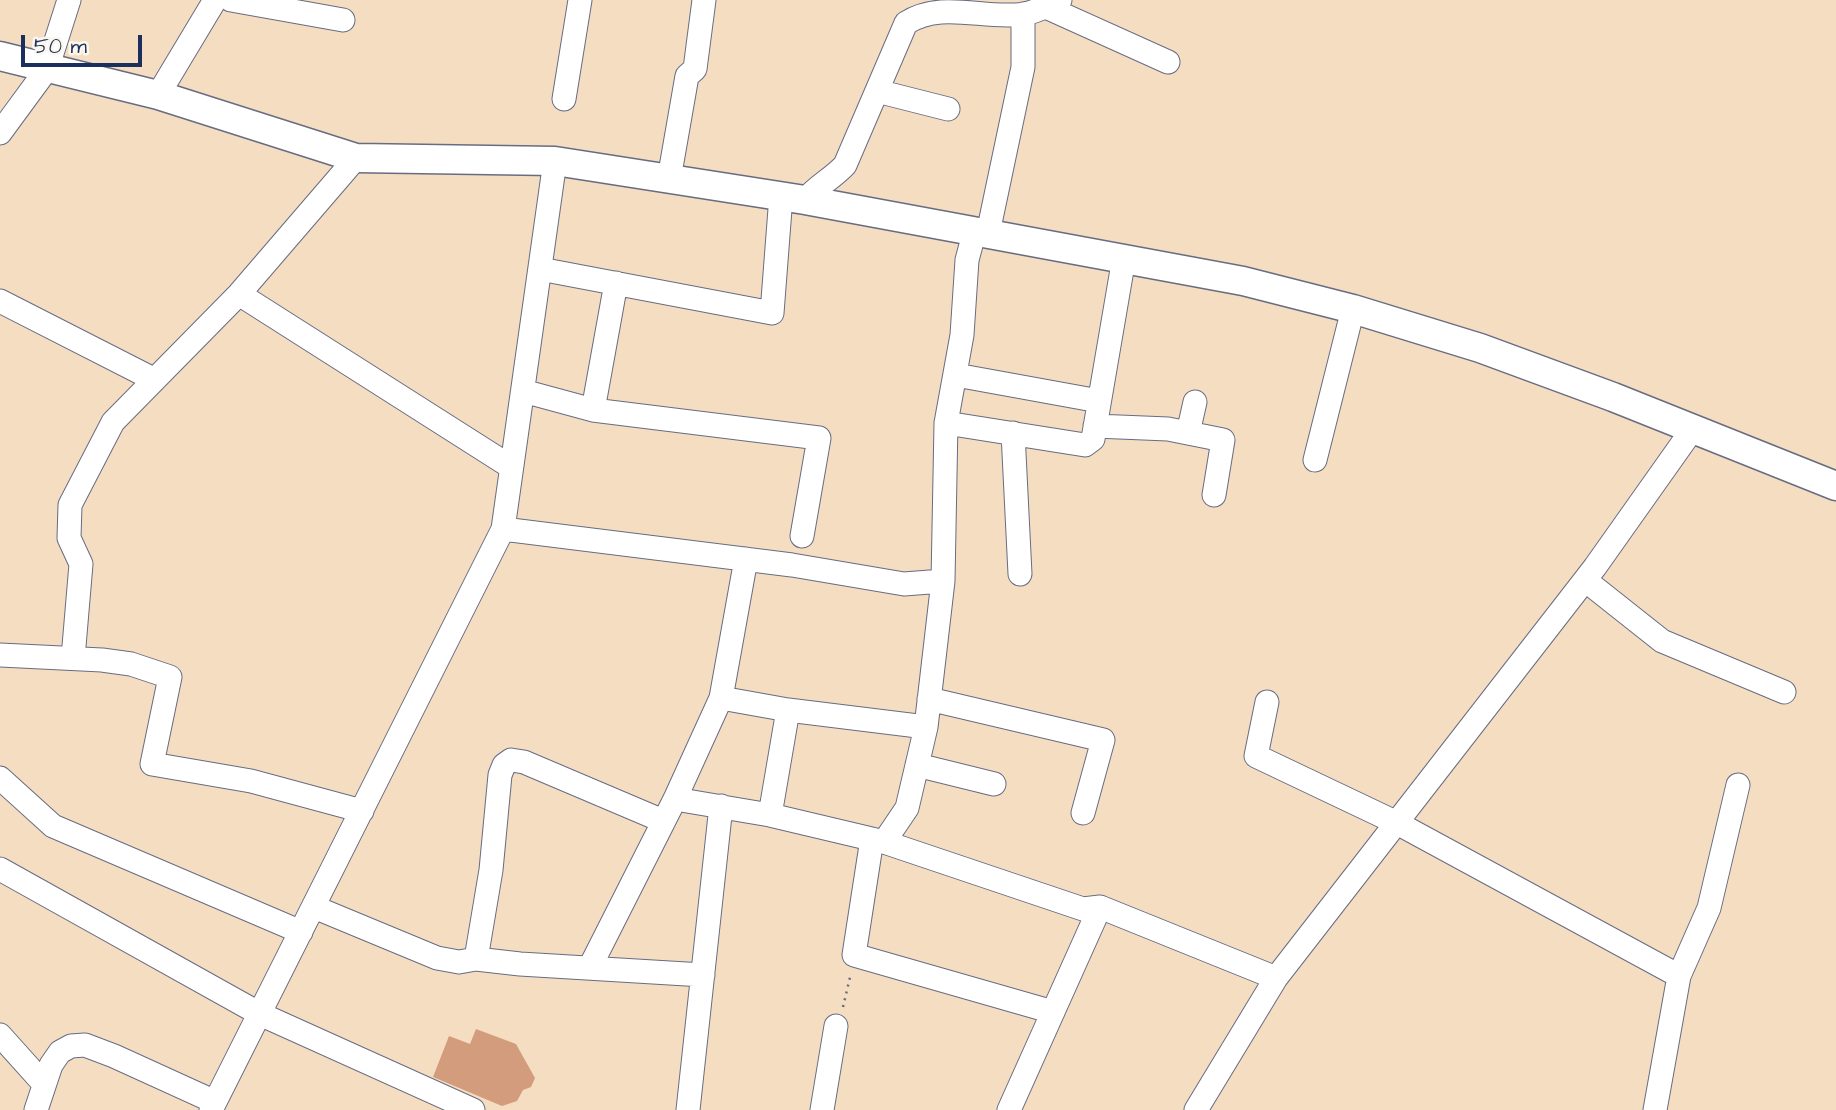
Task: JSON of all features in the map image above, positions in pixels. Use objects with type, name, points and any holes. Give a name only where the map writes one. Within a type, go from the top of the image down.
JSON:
[{"type":"main road","points":[[0,56],[158,95],[356,158],[555,161],[793,198],[1243,281],[1353,309],[1480,348],[1613,397],[1836,486]]},
{"type":"street","points":[[0,133],[47,69],[69,0]]},
{"type":"street","points":[[158,95],[215,0]]},
{"type":"street","points":[[231,0],[343,20]]},
{"type":"street","points":[[564,99],[580,0]]},
{"type":"street","points":[[670,179],[687,76],[695,69],[704,0]]},
{"type":"street","points":[[540,269],[772,313],[793,198],[837,174],[845,165],[905,23],[918,15],[1039,6],[1168,62]]},
{"type":"street","points":[[1039,6],[981,232],[967,260],[962,335],[946,423],[943,581],[926,727],[907,808],[878,840],[854,954],[1053,1012]]},
{"type":"street","points":[[877,90],[948,109]]},
{"type":"street","points":[[74,658],[81,564],[69,538],[70,505],[113,422],[239,294],[356,158]]},
{"type":"street","points":[[36,1110],[51,1065],[60,1052],[71,1046],[85,1045],[114,1056],[213,1106],[503,529],[555,161]]},
{"type":"street","points":[[946,423],[1084,445],[1093,439],[1124,258]]},
{"type":"street","points":[[593,411],[616,283]]},
{"type":"street","points":[[239,294],[511,467]]},
{"type":"street","points":[[0,302],[153,379]]},
{"type":"street","points":[[1315,460],[1353,309]]},
{"type":"street","points":[[956,375],[1099,401]]},
{"type":"street","points":[[523,391],[593,411],[819,438],[802,536]]},
{"type":"street","points":[[1188,433],[1195,402]]},
{"type":"street","points":[[1095,426],[1168,429],[1223,440],[1214,495]]},
{"type":"street","points":[[1196,1110],[1276,978],[1585,580],[1692,430]]},
{"type":"street","points":[[1013,433],[1020,574]]},
{"type":"street","points":[[503,529],[746,559],[904,584],[943,581]]},
{"type":"street","points":[[590,967],[675,799],[721,698],[746,559]]},
{"type":"street","points":[[1585,580],[1662,641],[1784,692]]},
{"type":"street","points":[[0,655],[131,664],[170,677],[152,764],[251,781],[362,811]]},
{"type":"street","points":[[721,698],[788,710],[926,727]]},
{"type":"street","points":[[929,699],[1103,740],[1083,813]]},
{"type":"street","points":[[1267,702],[1256,755],[1398,823],[1679,976]]},
{"type":"street","points":[[770,815],[788,710]]},
{"type":"street","points":[[476,959],[491,870],[500,775],[504,765],[511,760],[524,762],[663,821]]},
{"type":"street","points":[[918,765],[994,784]]},
{"type":"street","points":[[0,778],[53,825],[301,932]]},
{"type":"street","points":[[1655,1110],[1679,976],[1709,908],[1738,785]]},
{"type":"street","points":[[675,799],[770,815],[878,840],[1083,909],[1100,907],[1276,978]]},
{"type":"street","points":[[688,1110],[721,806]]},
{"type":"street","points":[[0,869],[260,1014],[473,1110]]},
{"type":"street","points":[[314,907],[437,958],[459,962],[476,959],[703,975]]},
{"type":"street","points":[[1009,1110],[1100,907]]},
{"type":"street","points":[[822,1110],[836,1026]]},
{"type":"street","points":[[0,1035],[44,1084]]},
{"type":"path","points":[[836,1026],[840,1023],[854,954]]},
{"type":"building","points":[[476,1029],[516,1044],[535,1078],[531,1087],[523,1090],[517,1101],[502,1106],[433,1077],[449,1036],[470,1044]]}]
